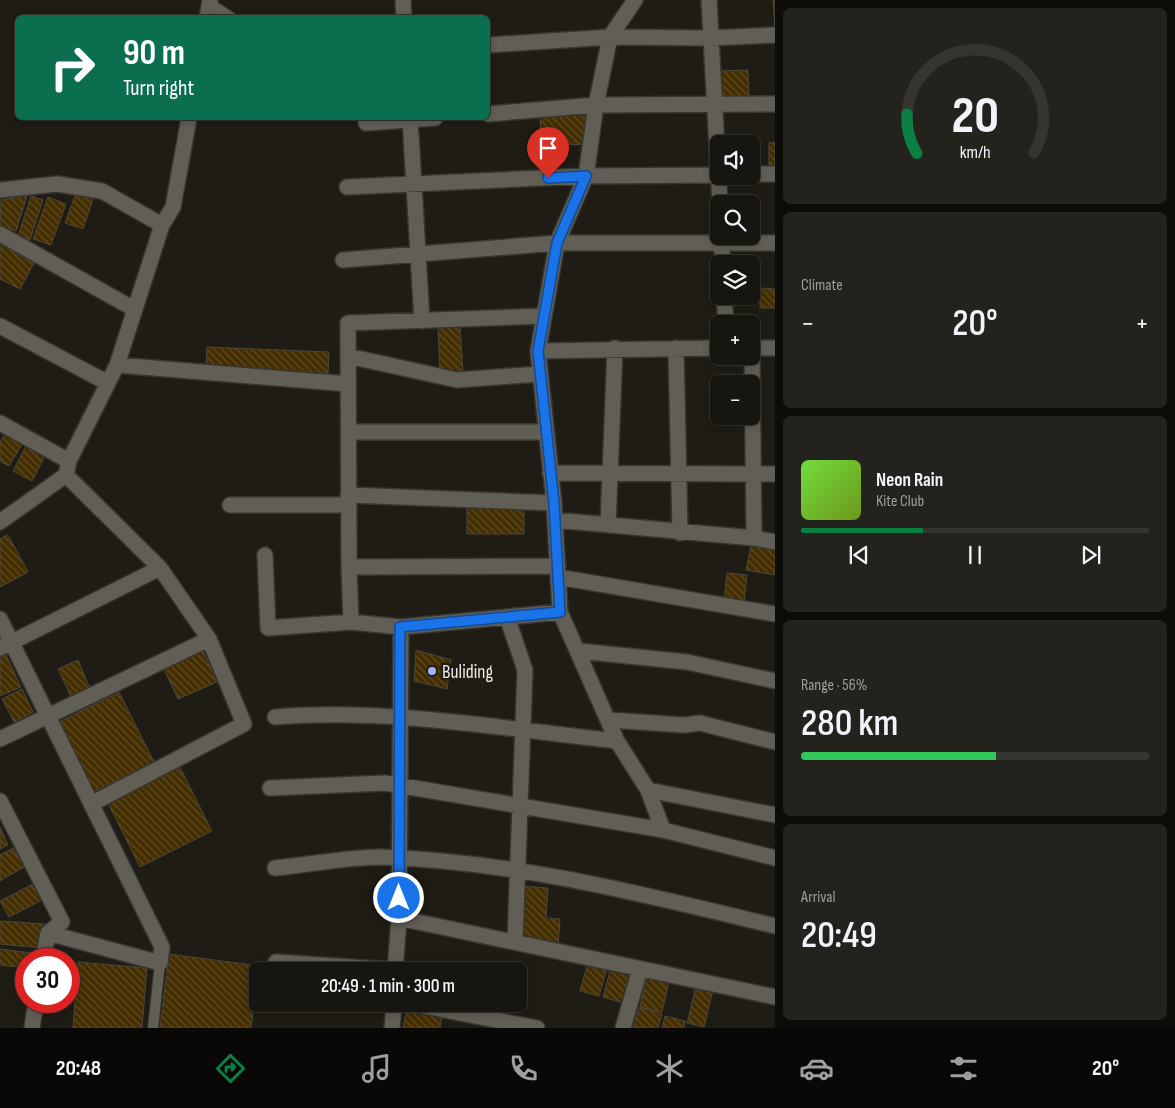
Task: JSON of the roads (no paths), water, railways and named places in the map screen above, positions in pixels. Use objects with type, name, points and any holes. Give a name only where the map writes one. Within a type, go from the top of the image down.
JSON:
[{"type":"street","points":[[403,0],[404,15]]},
{"type":"street","points":[[635,0],[610,37],[596,105],[586,176],[557,243],[538,351],[545,432],[554,503],[560,612],[579,650],[617,742],[648,790],[663,830]]},
{"type":"street","points":[[709,0],[716,135]]},
{"type":"street","points":[[490,46],[610,37],[711,38],[775,35]]},
{"type":"street","points":[[490,114],[596,105],[775,104]]},
{"type":"street","points":[[0,522],[68,468],[118,365],[134,308],[162,224],[173,207],[189,120]]},
{"type":"street","points":[[366,123],[392,120]]},
{"type":"street","points":[[410,120],[422,321]]},
{"type":"street","points":[[760,174],[775,174]]},
{"type":"street","points":[[347,187],[586,176],[710,175]]},
{"type":"street","points":[[0,190],[57,184],[102,191],[162,224]]},
{"type":"street","points":[[0,234],[134,308]]},
{"type":"street","points":[[343,260],[557,243],[710,239]]},
{"type":"street","points":[[760,242],[775,243]]},
{"type":"street","points":[[352,622],[348,500],[348,323],[543,316]]},
{"type":"street","points":[[0,326],[108,383]]},
{"type":"street","points":[[538,351],[615,348],[710,348]]},
{"type":"street","points":[[608,525],[615,348]]},
{"type":"street","points":[[676,348],[680,533]]},
{"type":"street","points":[[760,348],[775,348]]},
{"type":"street","points":[[348,356],[457,380],[539,374]]},
{"type":"street","points":[[118,365],[348,384]]},
{"type":"street","points":[[752,365],[754,538]]},
{"type":"street","points":[[0,423],[68,468],[160,568],[209,639],[244,724],[91,804]]},
{"type":"street","points":[[349,432],[545,432]]},
{"type":"street","points":[[550,473],[775,474]]},
{"type":"street","points":[[230,505],[348,500],[554,503]]},
{"type":"street","points":[[555,520],[680,533],[754,538],[775,542]]},
{"type":"street","points":[[265,555],[268,628],[352,622],[400,627],[560,612]]},
{"type":"street","points":[[349,567],[558,571],[775,614]]},
{"type":"street","points":[[6,645],[160,568]]},
{"type":"street","points":[[507,617],[525,670],[515,942]]},
{"type":"street","points":[[0,619],[6,645],[48,715],[162,947],[160,963],[48,933]]},
{"type":"street","points":[[396,962],[400,785],[400,627]]},
{"type":"street","points":[[0,739],[209,639]]},
{"type":"street","points":[[579,650],[687,662],[775,680]]},
{"type":"street","points":[[275,717],[326,713],[400,718],[617,742]]},
{"type":"street","points":[[609,720],[684,725],[700,723],[775,742]]},
{"type":"street","points":[[270,788],[385,783],[400,785],[663,830],[775,858]]},
{"type":"street","points":[[648,790],[775,815]]},
{"type":"street","points":[[0,801],[62,922],[48,933],[45,948]]},
{"type":"street","points":[[274,868],[379,857],[492,867],[636,892],[775,926]]},
{"type":"street","points":[[398,918],[775,997]]},
{"type":"street","points":[[623,1028],[640,969]]},
{"type":"street","points":[[392,1028],[393,1012]]},
{"type":"street","points":[[448,1012],[498,1024],[537,1028]]},
{"type":"street","points":[[32,1028],[34,1013]]},
{"type":"lane","points":[[208,7],[225,15]]},
{"type":"lane","points":[[153,1028],[160,963]]},
{"type":"place","name":"Buliding","points":[[432,671]]}]
